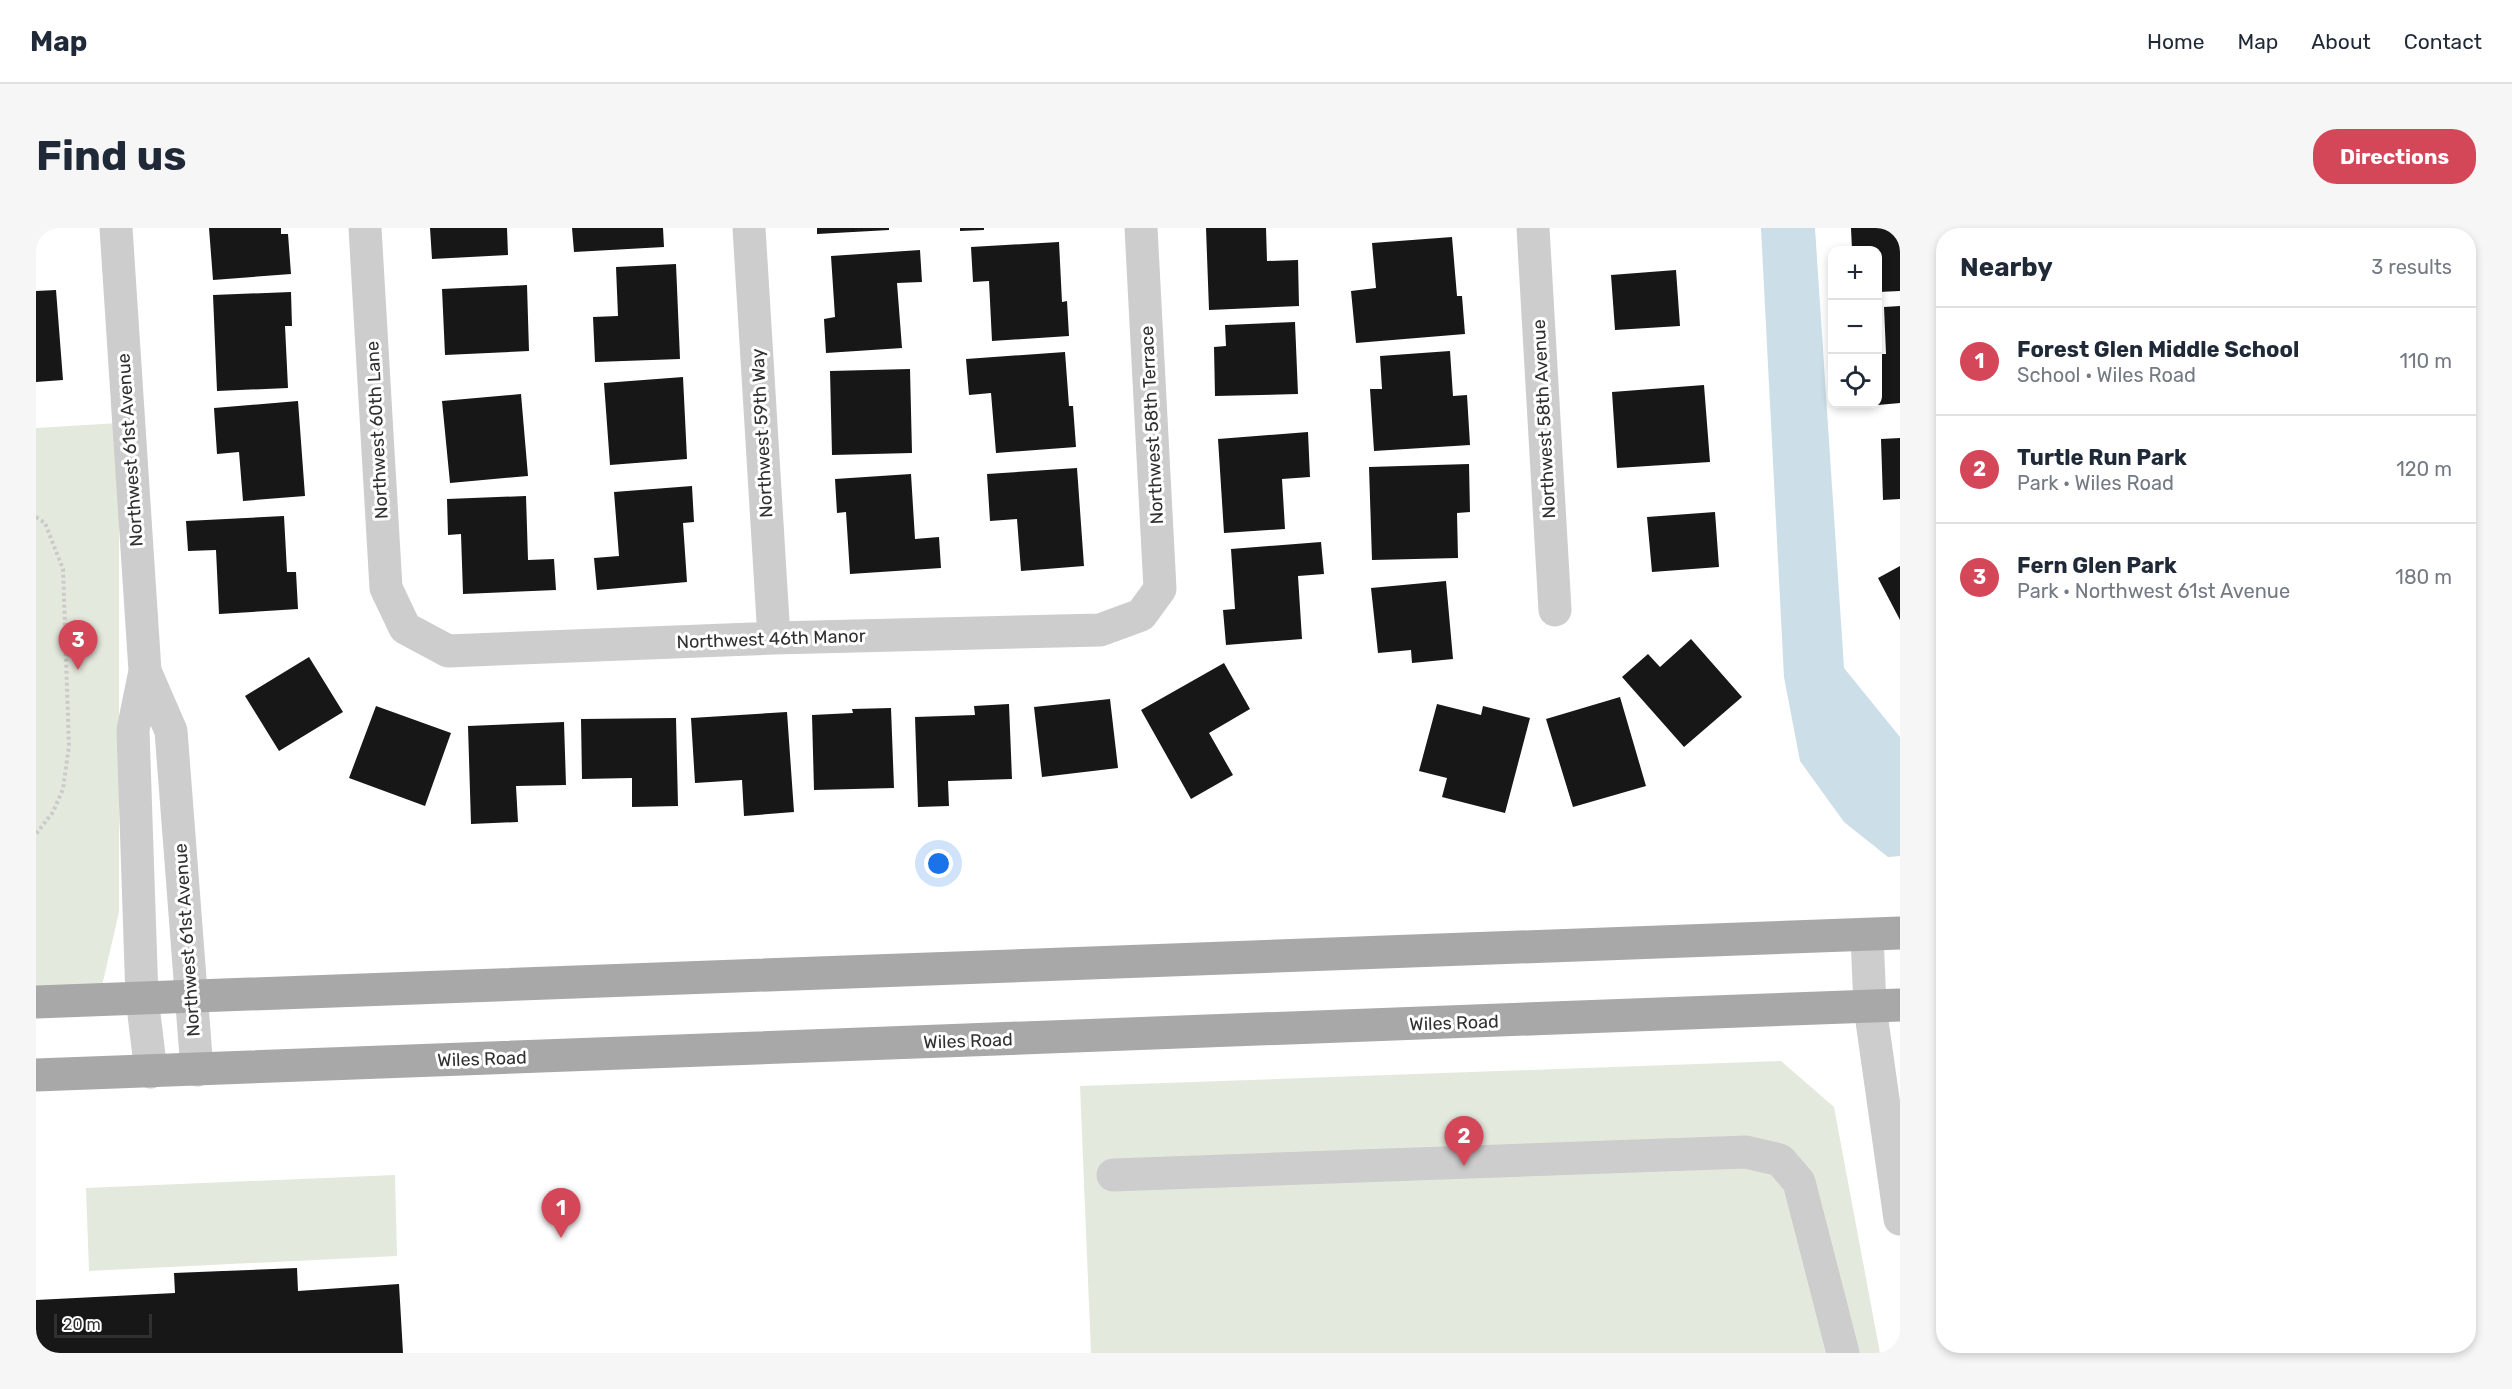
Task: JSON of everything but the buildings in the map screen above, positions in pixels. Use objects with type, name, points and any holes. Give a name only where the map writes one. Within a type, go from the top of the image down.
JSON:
[{"type":"main road","points":[[36,1002],[1900,933]]},
{"type":"main road","name":"Wiles Road","points":[[36,1075],[1885,1006]]},
{"type":"street","name":"Northwest 61st Avenue","points":[[116,228],[145,671],[133,730],[142,998],[151,1072]]},
{"type":"street","name":"Northwest 60th Lane","points":[[365,228],[386,588],[405,628]]},
{"type":"street","name":"Northwest 59th Way","points":[[749,228],[774,638]]},
{"type":"street","name":"Northwest 58th Terrace","points":[[1141,228],[1160,589],[1141,615]]},
{"type":"street","name":"Northwest 58th Avenue","points":[[1533,228],[1555,610]]},
{"type":"street","name":"Northwest 46th Manor","points":[[405,628],[448,651],[774,638],[1100,630],[1141,615]]},
{"type":"street","name":"Northwest 61st Avenue","points":[[145,671],[171,731],[197,1070]]},
{"type":"street","points":[[1867,935],[1885,1006],[1900,1219]]},
{"type":"street","points":[[1113,1175],[1746,1152],[1780,1160],[1799,1182],[1843,1353]]},
{"type":"path","points":[[36,518],[45,523],[63,569],[69,746],[63,789],[53,812],[36,834]]},
{"type":"shaded area","points":[[1761,228],[1815,228],[1844,668],[1900,737],[1900,856],[1888,857],[1844,822],[1800,761],[1784,677]]},
{"type":"shaded area","points":[[119,423],[119,912],[102,986],[36,987],[36,428]]},
{"type":"shaded area","points":[[1781,1061],[1834,1107],[1880,1353],[1091,1353],[1080,1086]]},
{"type":"shaded area","points":[[395,1175],[397,1256],[89,1271],[86,1188]]},
{"type":"place","name":"Fern Glen Park","points":[[78,670]]},
{"type":"place","name":"Turtle Run Park","points":[[1464,1166]]},
{"type":"place","name":"Forest Glen Middle School","points":[[561,1238]]}]
